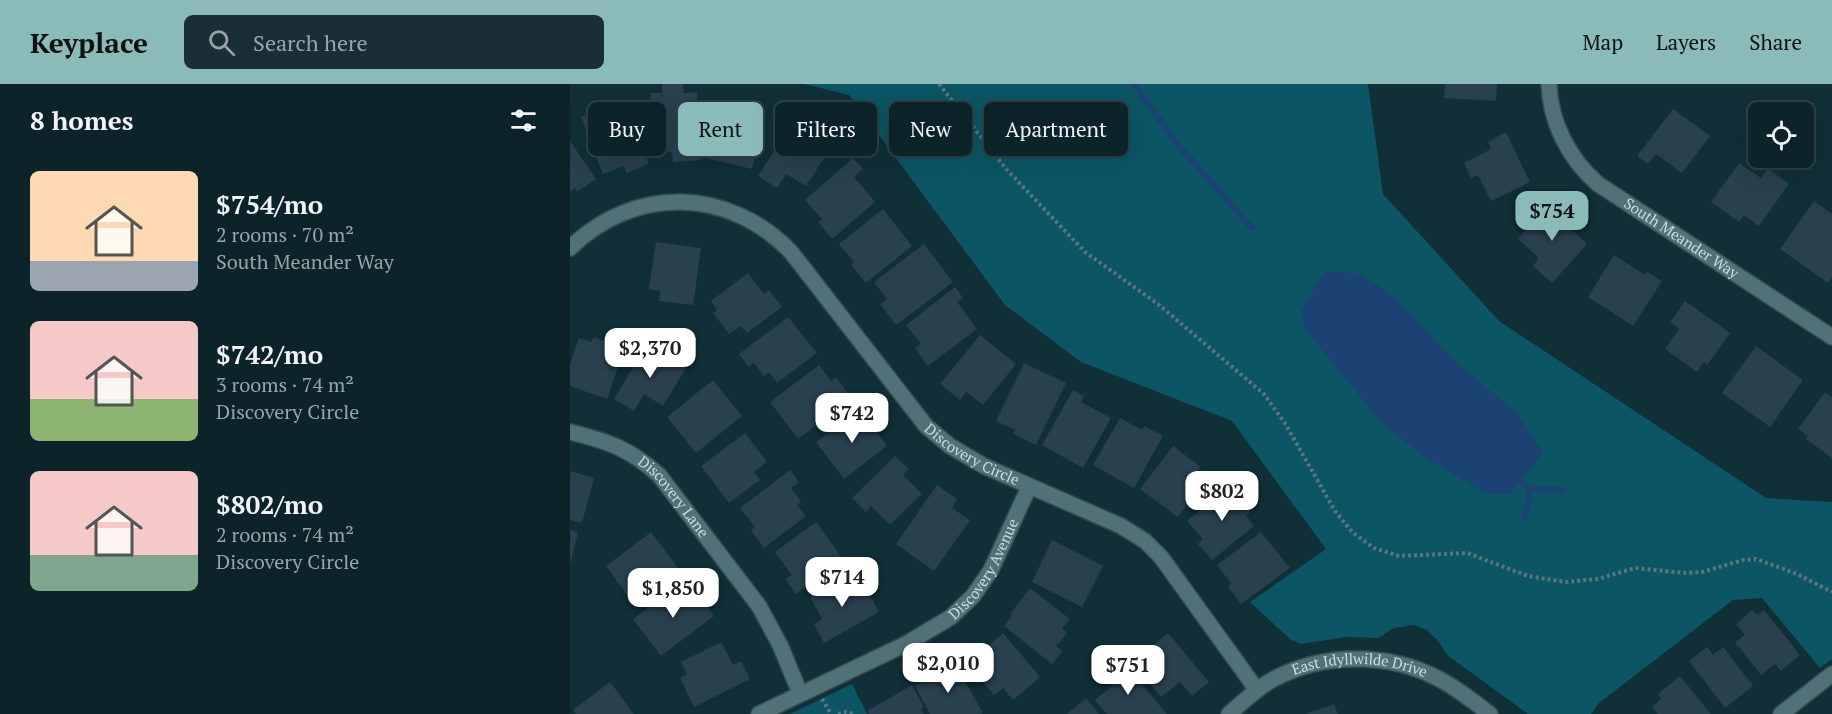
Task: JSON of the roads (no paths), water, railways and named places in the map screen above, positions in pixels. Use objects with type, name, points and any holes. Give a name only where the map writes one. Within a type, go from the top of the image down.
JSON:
[{"type":"street","name":"South Meander Way","points":[[1549,84],[1552,105],[1562,137],[1575,160],[1588,176],[1832,337]]},
{"type":"street","name":"Discovery Circle","points":[[570,248],[603,221],[621,213],[641,207],[680,202],[701,203],[738,214],[776,237],[791,252],[926,426],[950,447],[984,466],[1120,526],[1153,548],[1257,690]]},
{"type":"street","name":"Discovery Lane","points":[[570,432],[602,440],[623,449],[642,459],[659,475],[759,606],[780,645],[800,693]]},
{"type":"street","name":"Discovery Avenue","points":[[759,714],[906,644],[939,626],[963,607],[991,570],[1029,487]]},
{"type":"street","name":"East Idyllwilde Drive","points":[[1229,714],[1257,690],[1283,675],[1332,660],[1358,658],[1390,663],[1428,674],[1453,687],[1490,714]]},
{"type":"street","points":[[1781,714],[1832,674]]},
{"type":"waterway","points":[[1134,84],[1178,145],[1252,228]]},
{"type":"waterway","points":[[1514,478],[1531,489],[1525,518]]},
{"type":"waterway","points":[[1531,489],[1563,490]]}]
